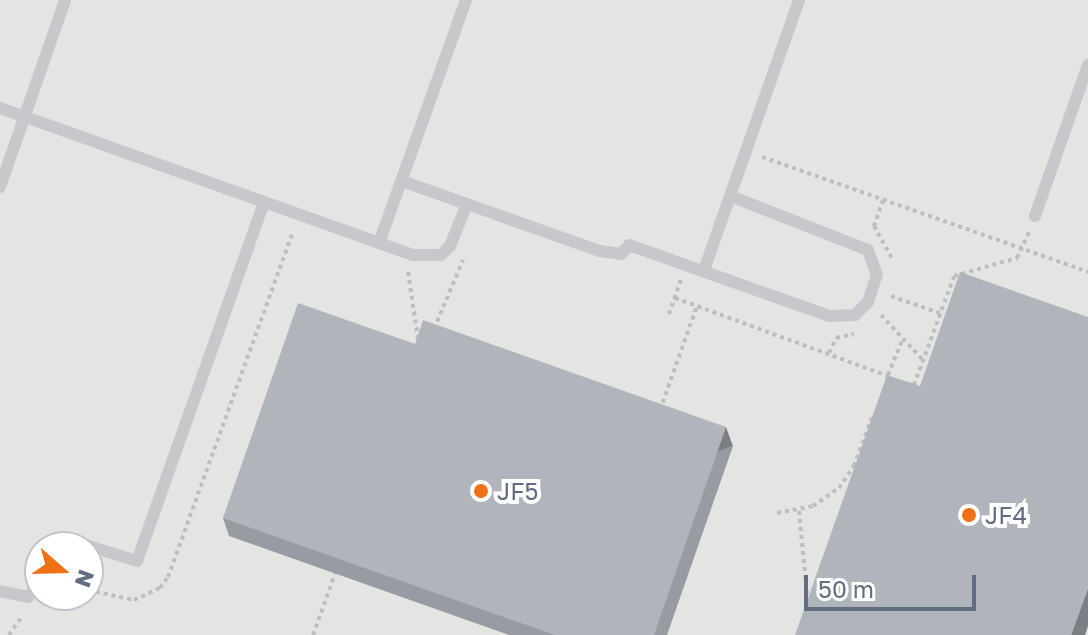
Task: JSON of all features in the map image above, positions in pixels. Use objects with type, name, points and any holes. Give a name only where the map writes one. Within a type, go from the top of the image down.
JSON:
[{"type":"lane","points":[[0,187],[65,0]]},
{"type":"lane","points":[[379,243],[466,0]]},
{"type":"lane","points":[[704,270],[799,0]]},
{"type":"lane","points":[[1035,216],[1088,65]]},
{"type":"lane","points":[[0,108],[413,255],[441,255],[450,246],[467,204]]},
{"type":"lane","points":[[402,181],[600,251],[621,254],[629,245],[842,318],[855,315],[875,288],[875,260],[856,242],[730,196]]},
{"type":"lane","points":[[104,551],[137,561],[264,202]]},
{"type":"lane","points":[[0,591],[24,596]]},
{"type":"path","points":[[766,142],[761,156],[1088,272]]},
{"type":"path","points":[[104,593],[134,600],[160,588],[168,577],[293,230]]},
{"type":"path","points":[[413,255],[408,271],[419,347]]},
{"type":"path","points":[[430,339],[463,260]]},
{"type":"path","points":[[669,314],[682,278]]},
{"type":"path","points":[[891,296],[940,313]]},
{"type":"path","points":[[657,419],[697,306]]},
{"type":"path","points":[[881,315],[902,341],[931,364]]},
{"type":"path","points":[[883,388],[902,341]]},
{"type":"path","points":[[777,513],[799,511],[828,497],[847,479],[873,414]]},
{"type":"path","points":[[799,511],[809,616]]},
{"type":"path","points":[[313,635],[335,574]]},
{"type":"shaded area","points":[[0,0],[1088,0],[1088,635],[0,635]]},
{"type":"building","name":"JF4","points":[[960,272],[1088,317],[1088,588],[1071,635],[795,635],[887,375],[920,386]]},
{"type":"building","name":"JF5","points":[[298,303],[415,344],[423,320],[726,427],[654,635],[555,635],[223,518]]},
{"type":"place","name":"JF5","points":[[481,491]]},
{"type":"place","name":"JF4","points":[[969,515]]}]
